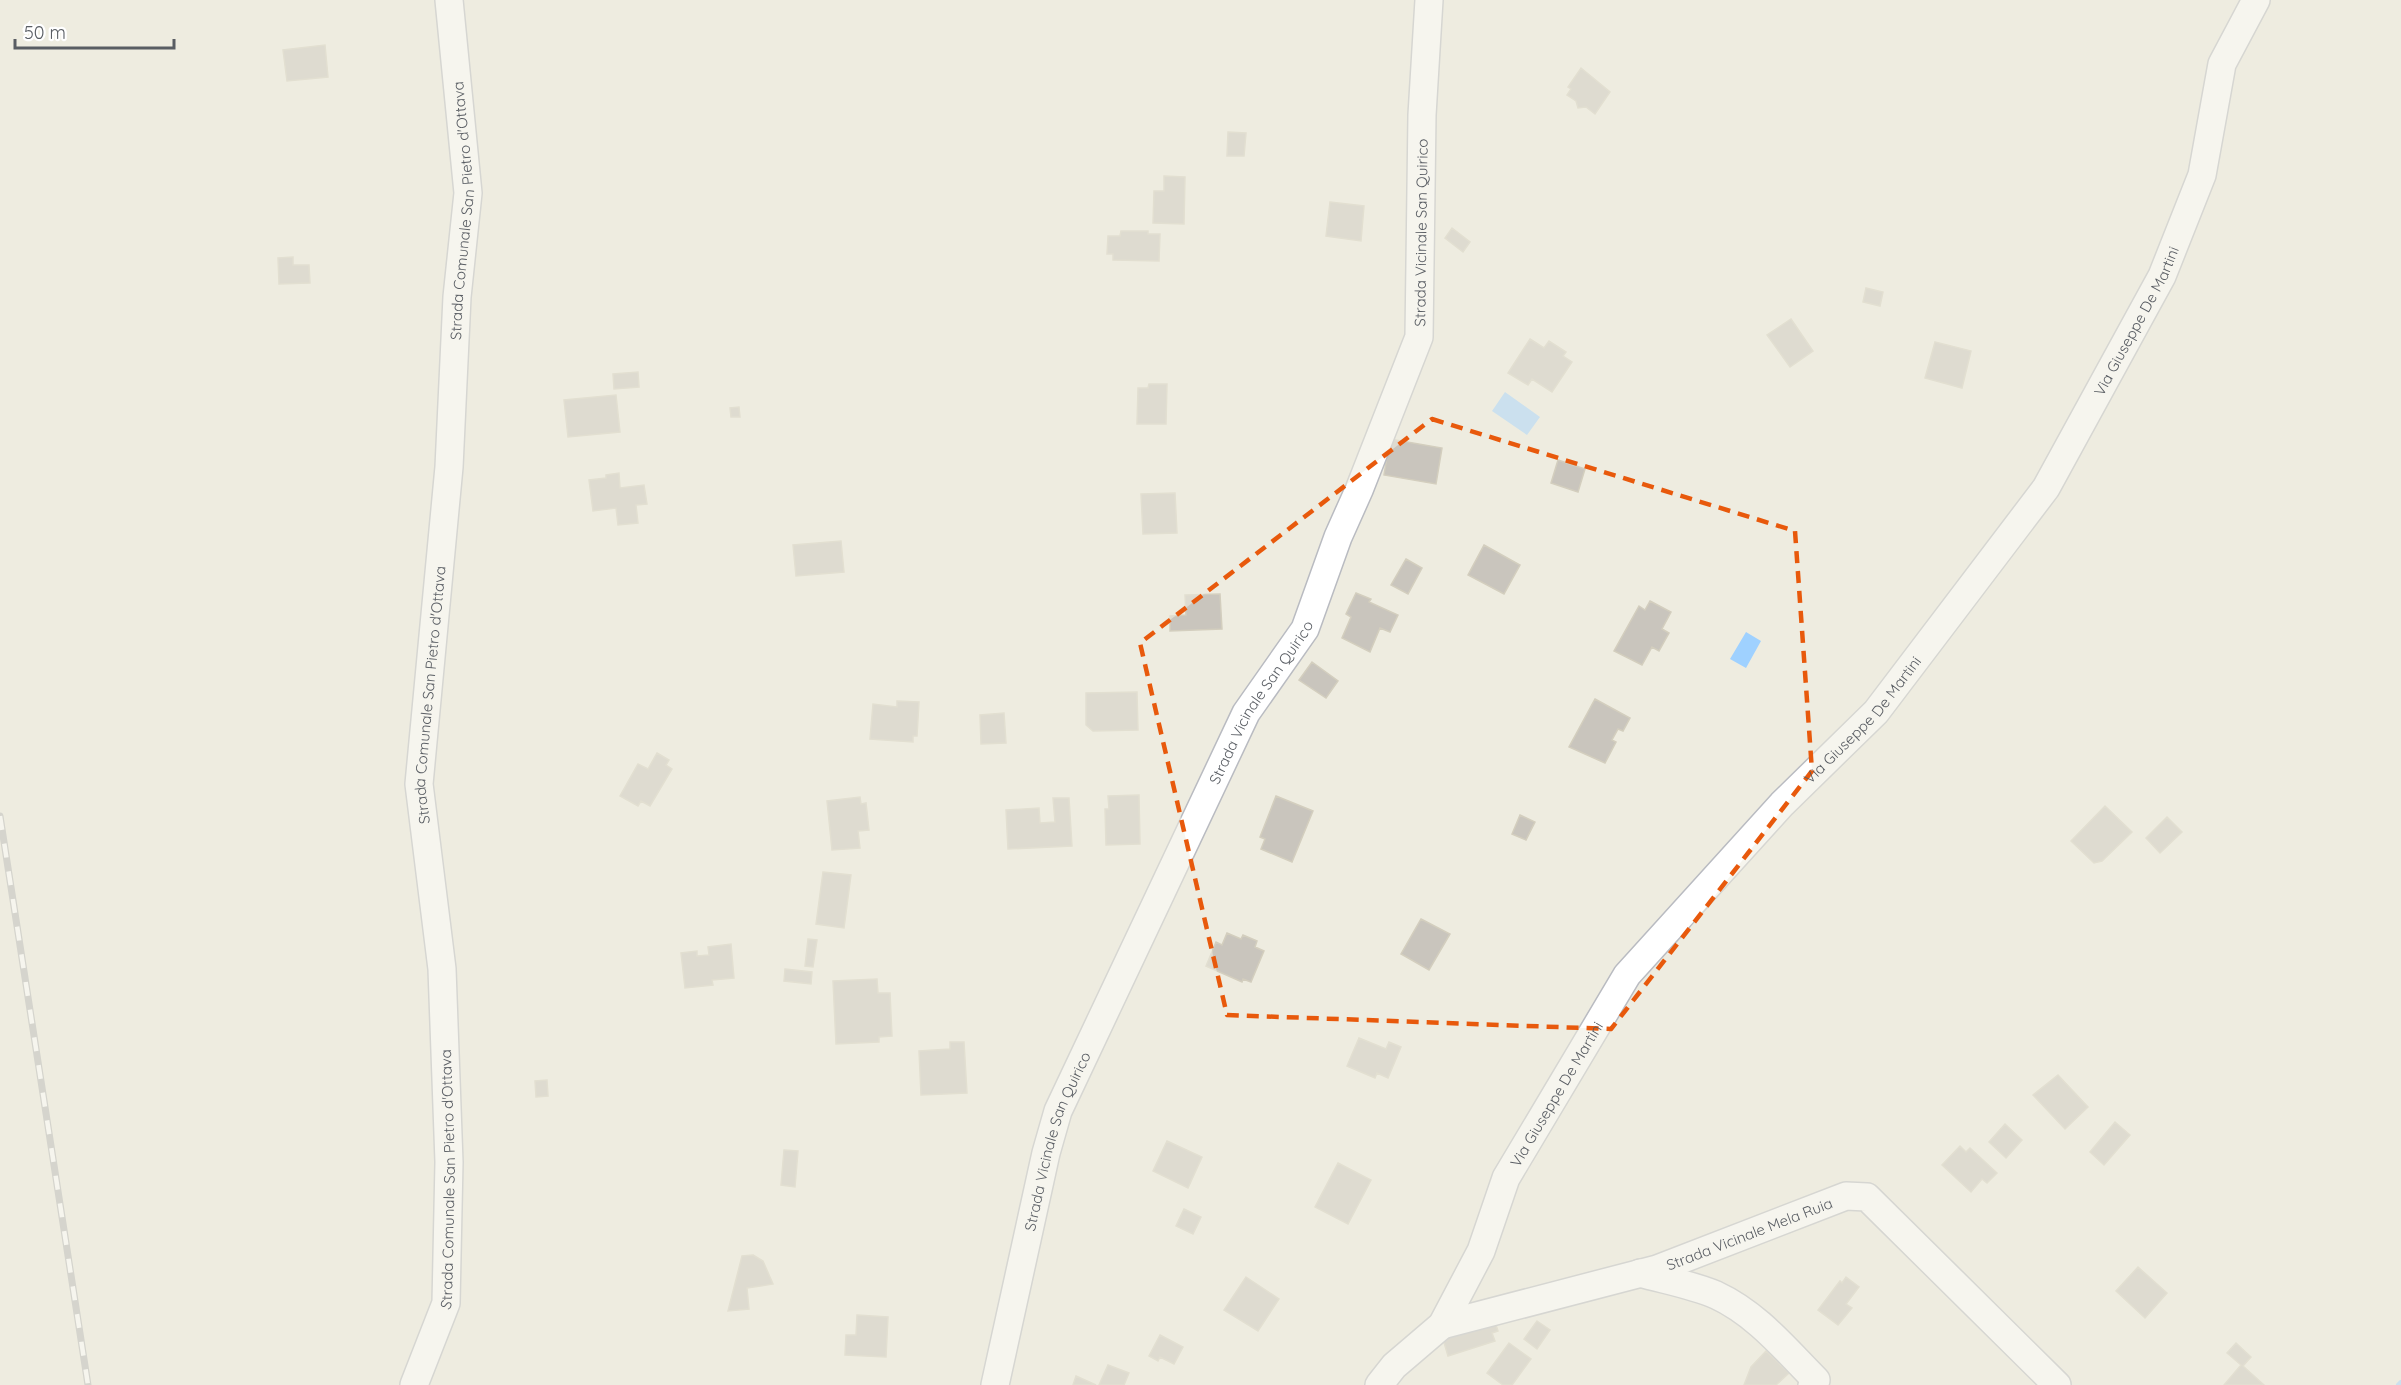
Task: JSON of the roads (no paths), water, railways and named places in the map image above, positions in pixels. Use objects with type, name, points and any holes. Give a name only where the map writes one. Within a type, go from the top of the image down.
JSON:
[{"type":"street","name":"Strada Comunale San Pietro d'Ottava","points":[[414,1385],[446,1303],[448,1162],[442,969],[419,784],[449,467],[458,297],[468,193],[449,0]]},
{"type":"street","name":"Strada Vicinale San Quirico","points":[[995,1385],[1046,1153],[1058,1111],[1246,713],[1305,629],[1338,537],[1359,490],[1419,337],[1422,115],[1429,0]]},
{"type":"street","name":"Via Giuseppe De Martini","points":[[1379,1385],[1394,1366],[1442,1325],[1481,1251],[1506,1178],[1627,975],[1782,804],[1876,712],[2046,488],[2162,276],[2202,175],[2222,64],[2256,0]]},
{"type":"street","name":"Strada Vicinale Mela Ruia","points":[[1442,1325],[1640,1273],[1846,1196],[1867,1197],[2056,1385]]},
{"type":"street","points":[[1640,1273],[1695,1288],[1735,1305],[1761,1324],[1816,1380],[1812,1385]]},
{"type":"water","points":[[1505,392],[1540,417],[1527,435],[1492,411]]},
{"type":"water","points":[[1746,632],[1761,641],[1746,668],[1730,659]]},
{"type":"railway","points":[[0,816],[88,1385]]}]
